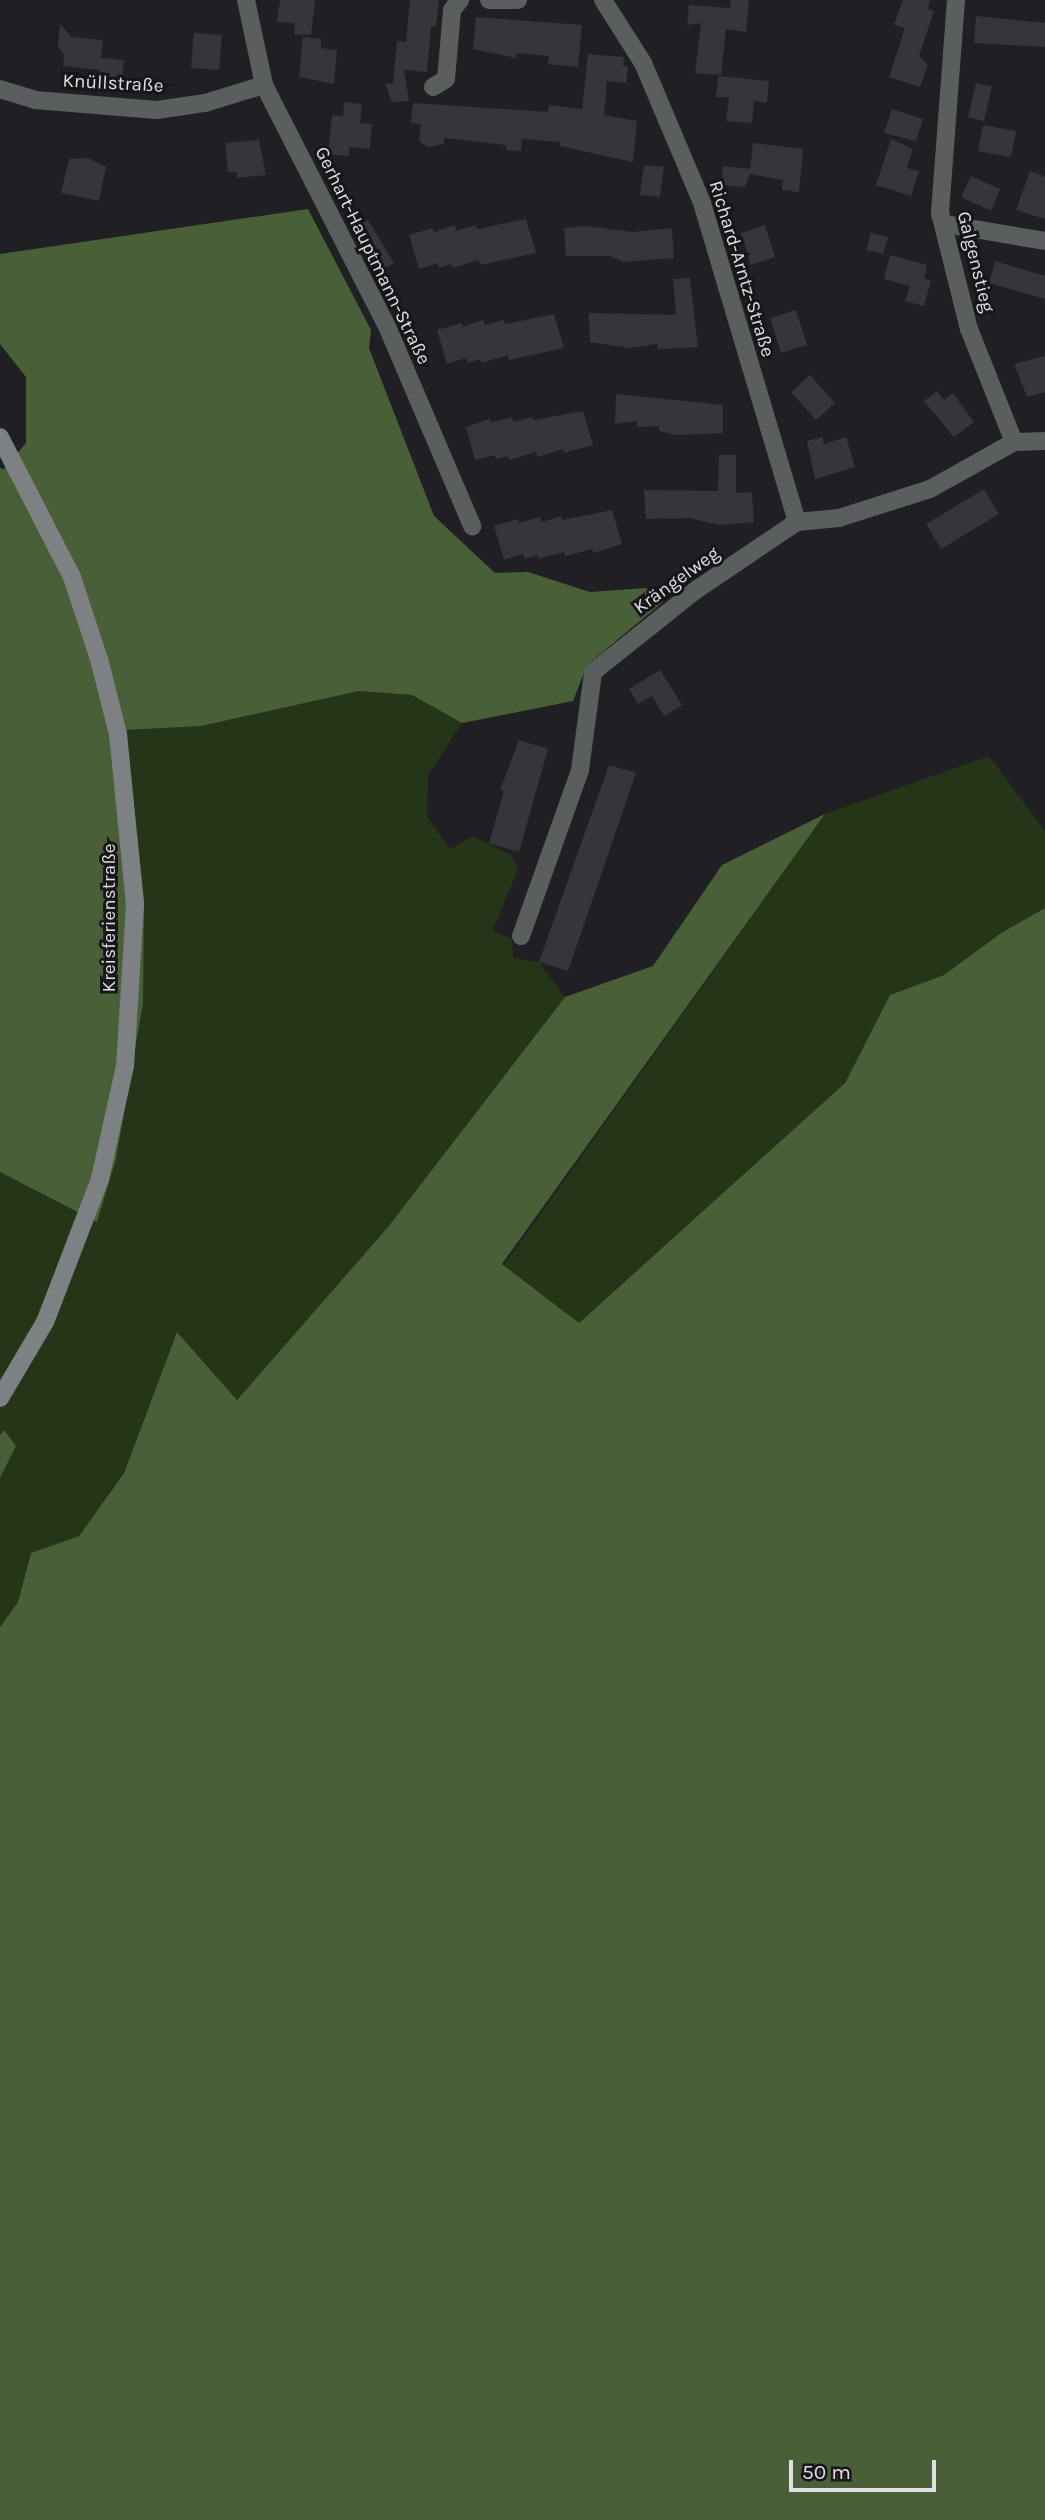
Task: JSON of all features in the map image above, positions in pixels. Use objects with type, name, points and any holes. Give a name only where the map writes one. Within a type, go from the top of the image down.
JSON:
[{"type":"street","name":"Gerhart-Hauptmann-Straße","points":[[246,0],[264,85],[386,324],[472,526]]},
{"type":"street","points":[[433,88],[446,79],[452,10],[460,0]]},
{"type":"street","points":[[489,0],[518,0]]},
{"type":"street","name":"Richard-Arntz-Straße","points":[[603,0],[643,63],[702,203],[797,522]]},
{"type":"street","name":"Galgenstieg","points":[[956,0],[939,200],[969,328],[1014,442]]},
{"type":"street","name":"Knüllstraße","points":[[0,89],[34,100],[157,110],[205,103],[264,85]]},
{"type":"street","points":[[945,224],[1045,241]]},
{"type":"street","name":"Kreisferienstraße","points":[[0,437],[72,577],[99,659],[118,734],[135,904],[125,1066],[100,1179],[45,1322],[0,1398]]},
{"type":"street","name":"Krängelweg","points":[[521,936],[580,770],[593,673],[696,590],[797,522],[839,518],[930,489],[1014,442],[1045,441]]},
{"type":"green space","points":[[308,209],[371,330],[369,348],[434,516],[495,573],[528,572],[590,592],[646,588],[663,602],[587,665],[573,701],[462,723],[412,695],[359,691],[201,726],[126,730],[144,899],[143,1003],[116,1159],[97,1222],[0,1172],[0,468],[4,469],[26,443],[26,377],[0,344],[0,254]]},
{"type":"green space","points":[[359,691],[412,695],[462,723],[428,775],[427,817],[450,849],[473,836],[511,855],[518,869],[493,930],[512,939],[513,958],[539,962],[565,997],[388,1227],[237,1400],[177,1332],[124,1472],[79,1536],[31,1553],[18,1602],[0,1627],[0,1478],[16,1446],[3,1430],[0,1435],[0,1172],[97,1222],[144,899],[126,730],[201,726]]},
{"type":"green space","points":[[989,756],[1045,831],[1045,908],[1001,933],[944,975],[890,995],[845,1083],[579,1323],[504,1265],[825,814]]},
{"type":"green space","points":[[825,814],[502,1264],[579,1323],[845,1083],[890,995],[944,975],[1001,933],[1045,908],[1045,2520],[0,2520],[0,1627],[18,1602],[31,1553],[79,1536],[124,1473],[177,1332],[237,1400],[388,1227],[565,997],[653,966],[722,865]]},
{"type":"green space","points":[[4,1430],[16,1446],[0,1478],[0,1435]]},
{"type":"building","points":[[280,0],[315,0],[311,35],[294,34],[295,23],[277,22]]},
{"type":"building","points":[[410,0],[439,0],[436,27],[431,27],[427,72],[404,70],[409,101],[392,102],[385,83],[393,84],[397,41],[406,42]]},
{"type":"building","points":[[731,0],[749,0],[746,32],[726,29],[721,75],[695,73],[701,23],[687,25],[689,5],[730,8]]},
{"type":"building","points":[[903,0],[930,0],[928,9],[934,11],[919,56],[928,65],[920,87],[889,77],[905,28],[894,25]]},
{"type":"building","points":[[976,16],[1045,23],[1045,47],[974,43]]},
{"type":"building","points":[[476,17],[582,25],[578,67],[548,64],[549,56],[516,53],[516,58],[473,49]]},
{"type":"building","points":[[60,23],[71,37],[103,40],[101,58],[124,60],[122,80],[99,78],[100,70],[63,66],[64,55],[58,47]]},
{"type":"building","points":[[194,33],[222,35],[219,70],[191,68]]},
{"type":"building","points":[[303,37],[321,39],[321,48],[337,50],[334,84],[299,77]]},
{"type":"building","points":[[588,54],[624,57],[623,66],[628,66],[626,83],[607,81],[604,115],[637,121],[633,162],[560,146],[560,142],[522,139],[521,151],[506,150],[506,145],[444,138],[444,144],[428,147],[419,141],[421,124],[411,123],[413,103],[548,112],[549,105],[582,109]]},
{"type":"building","points":[[718,76],[769,81],[767,103],[754,101],[752,123],[726,121],[729,97],[716,97]]},
{"type":"building","points":[[976,83],[992,86],[984,121],[968,117]]},
{"type":"building","points":[[344,102],[362,104],[360,123],[372,124],[370,149],[349,147],[349,156],[328,154],[332,115],[343,116]]},
{"type":"building","points":[[892,109],[923,119],[916,141],[884,133]]},
{"type":"building","points":[[983,125],[1016,131],[1011,157],[978,151]]},
{"type":"building","points":[[891,139],[913,149],[907,168],[919,171],[911,196],[876,185]]},
{"type":"building","points":[[259,140],[266,175],[237,178],[237,172],[228,172],[225,143]]},
{"type":"building","points":[[753,143],[803,149],[799,192],[782,190],[783,180],[750,174],[745,187],[721,185],[723,166],[750,169]]},
{"type":"building","points":[[89,158],[106,167],[99,201],[61,193],[69,159]]},
{"type":"building","points":[[644,165],[664,167],[660,197],[640,195]]},
{"type":"building","points":[[1030,171],[1045,177],[1045,219],[1016,210]]},
{"type":"building","points":[[971,176],[1000,189],[991,211],[961,197]]},
{"type":"building","points":[[526,219],[536,253],[480,265],[479,260],[452,268],[451,264],[439,268],[438,263],[419,269],[409,235],[433,228],[434,232],[455,225],[456,231],[476,225],[477,229]]},
{"type":"building","points":[[368,220],[394,263],[379,272],[353,228]]},
{"type":"building","points":[[765,225],[775,257],[751,265],[741,233]]},
{"type":"building","points":[[587,226],[632,232],[672,228],[674,258],[623,262],[610,256],[566,256],[564,228]]},
{"type":"building","points":[[871,233],[888,237],[883,254],[866,250]]},
{"type":"building","points":[[890,255],[927,265],[924,278],[931,281],[924,306],[905,301],[910,286],[884,279]]},
{"type":"building","points":[[995,261],[1045,276],[1045,299],[989,283]]},
{"type":"building","points":[[690,278],[698,347],[658,349],[657,344],[629,348],[590,342],[589,313],[676,315],[673,279]]},
{"type":"building","points":[[796,310],[807,345],[781,353],[770,318]]},
{"type":"building","points":[[554,314],[564,348],[509,360],[508,355],[481,363],[480,359],[468,363],[466,358],[447,364],[437,330],[462,323],[463,327],[483,320],[485,325],[504,320],[505,324]]},
{"type":"building","points":[[1045,356],[1045,392],[1027,397],[1014,364]]},
{"type":"building","points":[[810,375],[835,403],[816,420],[791,392]]},
{"type":"building","points":[[937,391],[944,400],[953,393],[974,422],[954,437],[924,401]]},
{"type":"building","points":[[616,394],[723,405],[723,433],[676,435],[659,431],[659,426],[637,427],[637,421],[615,424]]},
{"type":"building","points":[[583,411],[593,445],[564,453],[563,449],[537,457],[536,452],[509,460],[508,456],[496,459],[495,455],[475,460],[466,427],[490,419],[491,423],[512,417],[513,422]]},
{"type":"building","points":[[822,437],[824,444],[846,437],[855,467],[815,479],[807,441]]},
{"type":"building","points":[[719,455],[736,455],[736,493],[752,492],[754,522],[718,525],[690,518],[646,519],[644,490],[718,491]]},
{"type":"building","points":[[984,489],[999,514],[941,549],[926,524]]},
{"type":"building","points":[[612,510],[622,544],[593,553],[592,549],[566,556],[564,552],[538,559],[537,555],[525,559],[523,554],[504,560],[494,526],[518,519],[519,523],[540,517],[542,522],[561,516],[562,520]]},
{"type":"building","points":[[660,670],[682,705],[664,716],[652,696],[638,704],[629,689]]},
{"type":"building","points":[[519,740],[548,749],[519,852],[489,843],[504,791],[500,790]]},
{"type":"building","points":[[609,765],[636,773],[568,971],[539,962]]}]
